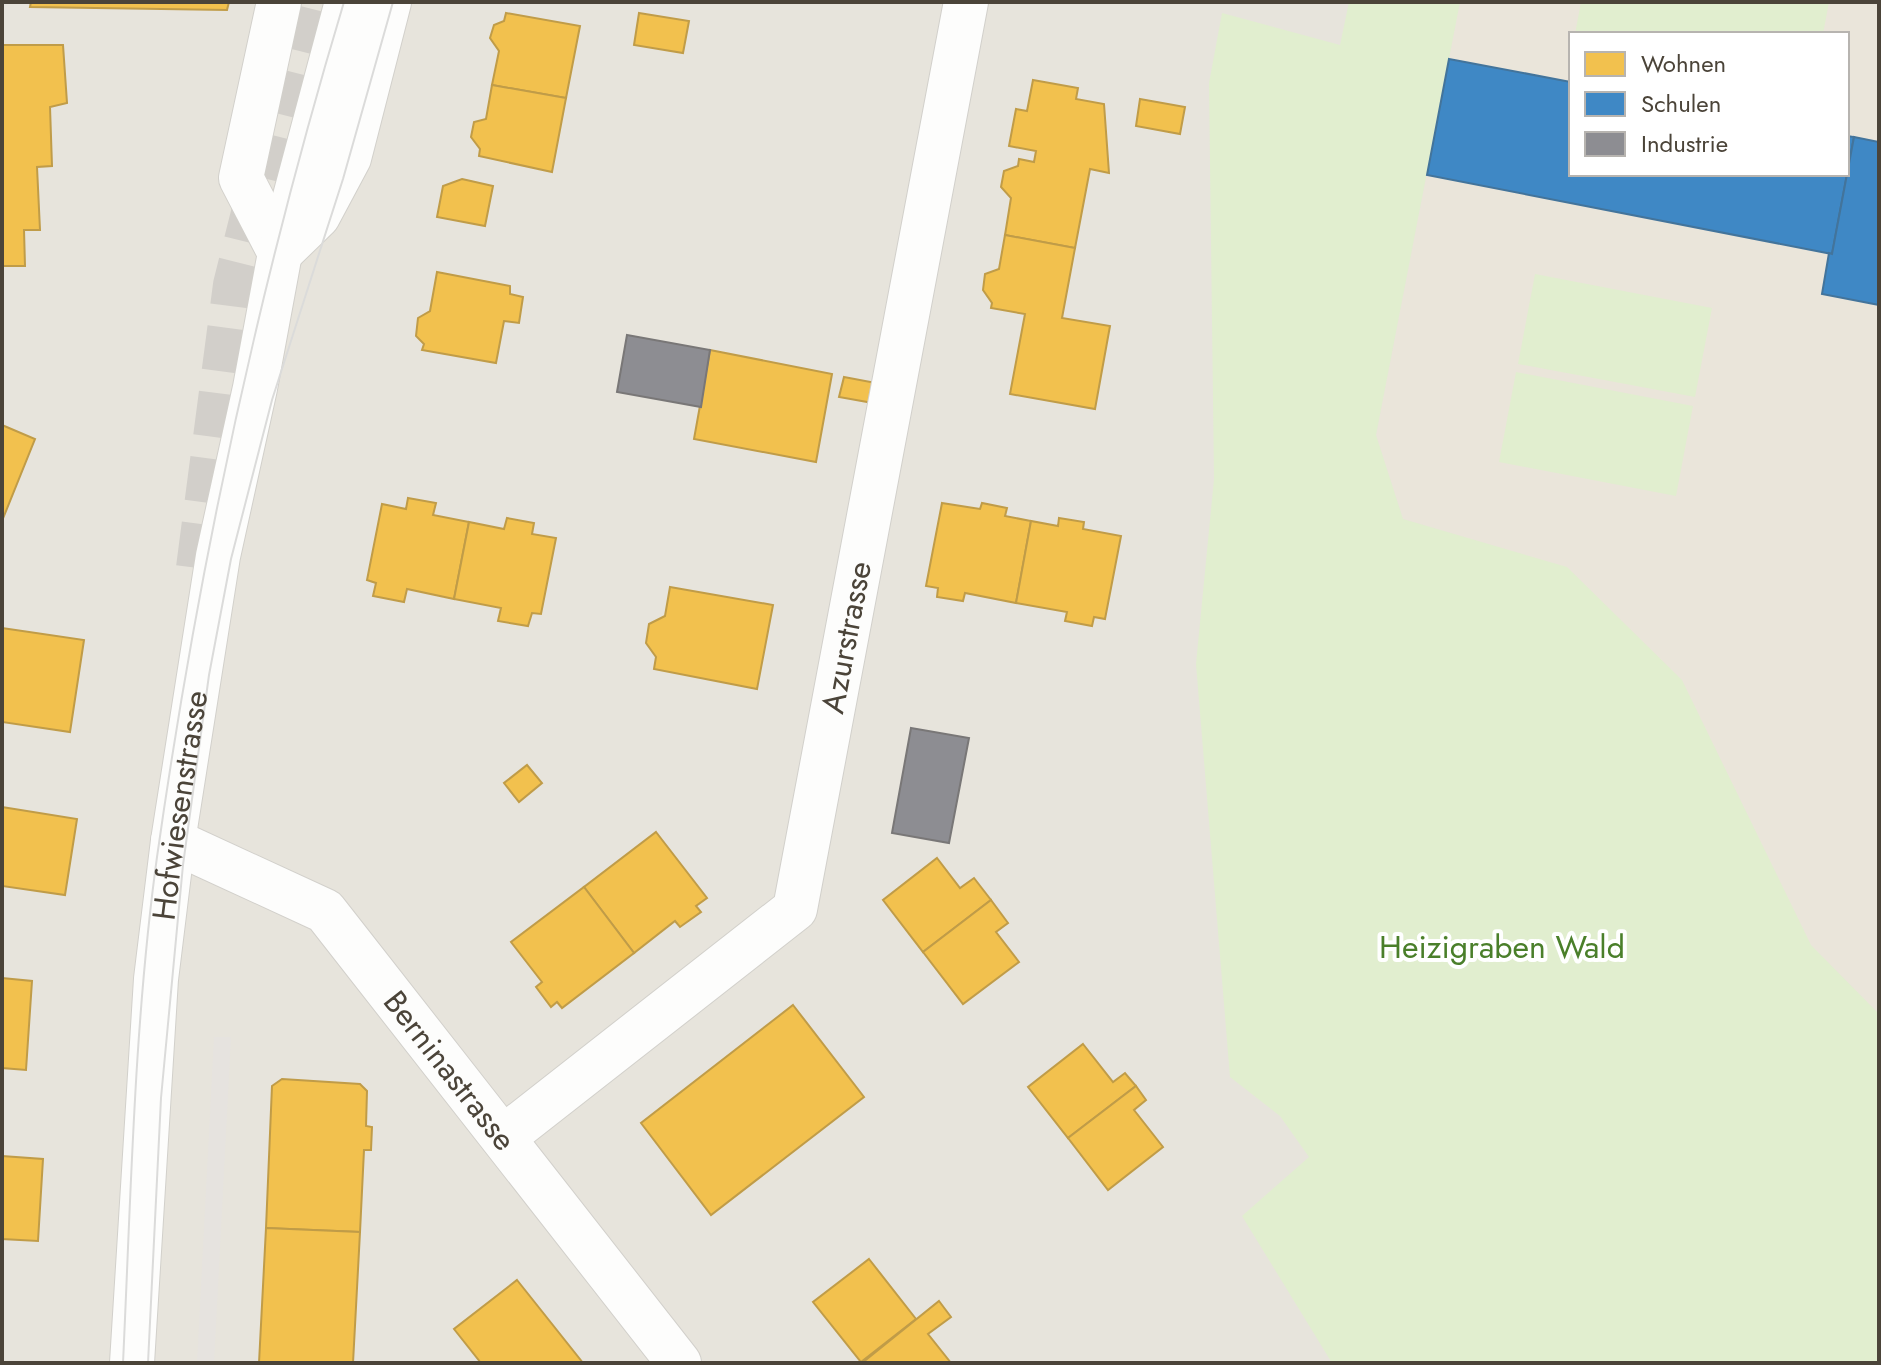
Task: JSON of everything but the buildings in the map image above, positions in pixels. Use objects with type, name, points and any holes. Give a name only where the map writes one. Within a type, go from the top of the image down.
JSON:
[{"type":"street","points":[[279,2],[241,178],[280,253],[318,216],[349,158],[389,2]]},
{"type":"street","name":"Hofwiesenstrasse","points":[[132,1363],[156,979],[173,841],[218,556],[255,388],[280,253],[347,2]]},
{"type":"street","name":"Azurstrasse","points":[[504,1137],[795,909],[966,2]]},
{"type":"street","name":"Berninastrasse","points":[[173,841],[325,911],[679,1363]]},
{"type":"shaded area","points":[[2,2],[1879,2],[1879,1363],[2,1363]]},
{"type":"shaded area","points":[[1460,2],[1879,2],[1879,1014],[1811,945],[1567,568],[1403,519],[1376,435]]},
{"type":"shaded area","points":[[214,1037],[231,1037],[214,1363],[197,1363]]},
{"type":"green space","name":"Heizigraben Wald","points":[[1349,2],[1460,2],[1376,435],[1403,519],[1567,567],[1682,680],[1811,945],[1879,1014],[1879,1363],[1332,1363],[1242,1216],[1309,1157],[1280,1116],[1230,1077],[1196,664],[1214,479],[1209,83],[1222,13],[1340,45]]},
{"type":"green space","points":[[1581,2],[1829,2],[1823,32],[1575,32]]},
{"type":"green space","points":[[1535,274],[1712,308],[1695,397],[1518,364]]},
{"type":"green space","points":[[1516,372],[1693,406],[1676,496],[1499,462]]},
{"type":"tunnel","points":[[198,568],[235,285],[306,2]]},
{"type":"tram line","points":[[123,1363],[143,983],[173,749],[234,426],[285,213],[344,2]]},
{"type":"tram line","points":[[148,1363],[161,1098],[183,865],[209,675],[231,559],[272,400],[343,179],[393,2]]}]
